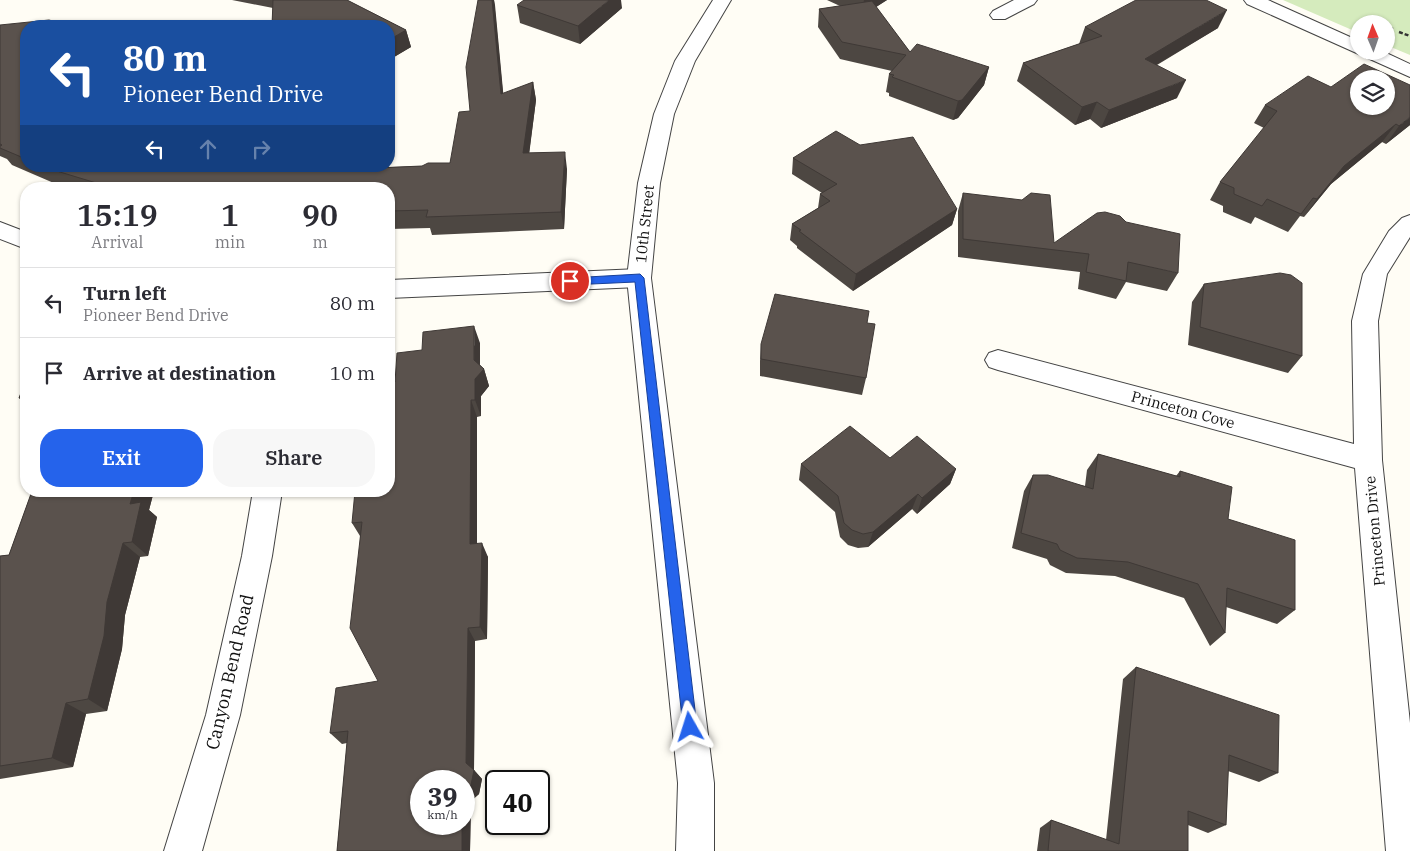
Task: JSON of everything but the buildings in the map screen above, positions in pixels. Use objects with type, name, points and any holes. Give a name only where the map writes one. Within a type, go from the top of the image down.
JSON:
[{"type":"street","name":"10th Street","points":[[695,851],[696,783],[640,278],[649,183],[664,114],[685,61],[722,0]]},
{"type":"street","points":[[998,15],[1028,0]]},
{"type":"street","points":[[1253,0],[1350,44]]},
{"type":"street","points":[[1386,60],[1410,71]]},
{"type":"street","name":"Princeton Drive","points":[[1405,851],[1368,460],[1365,320],[1375,274],[1397,237],[1410,223]]},
{"type":"street","points":[[0,230],[20,238]]},
{"type":"street","points":[[395,289],[640,278]]},
{"type":"street","name":"Princeton Cove","points":[[998,360],[1368,460]]},
{"type":"street","name":"Canyon Bend Road","points":[[183,851],[223,715],[257,556],[267,497]]},
{"type":"green space","points":[[1283,0],[1410,0],[1410,55],[1395,49],[1395,15],[1350,15],[1350,29]]},
{"type":"route","points":[[570,281],[640,278],[690,727]]}]
